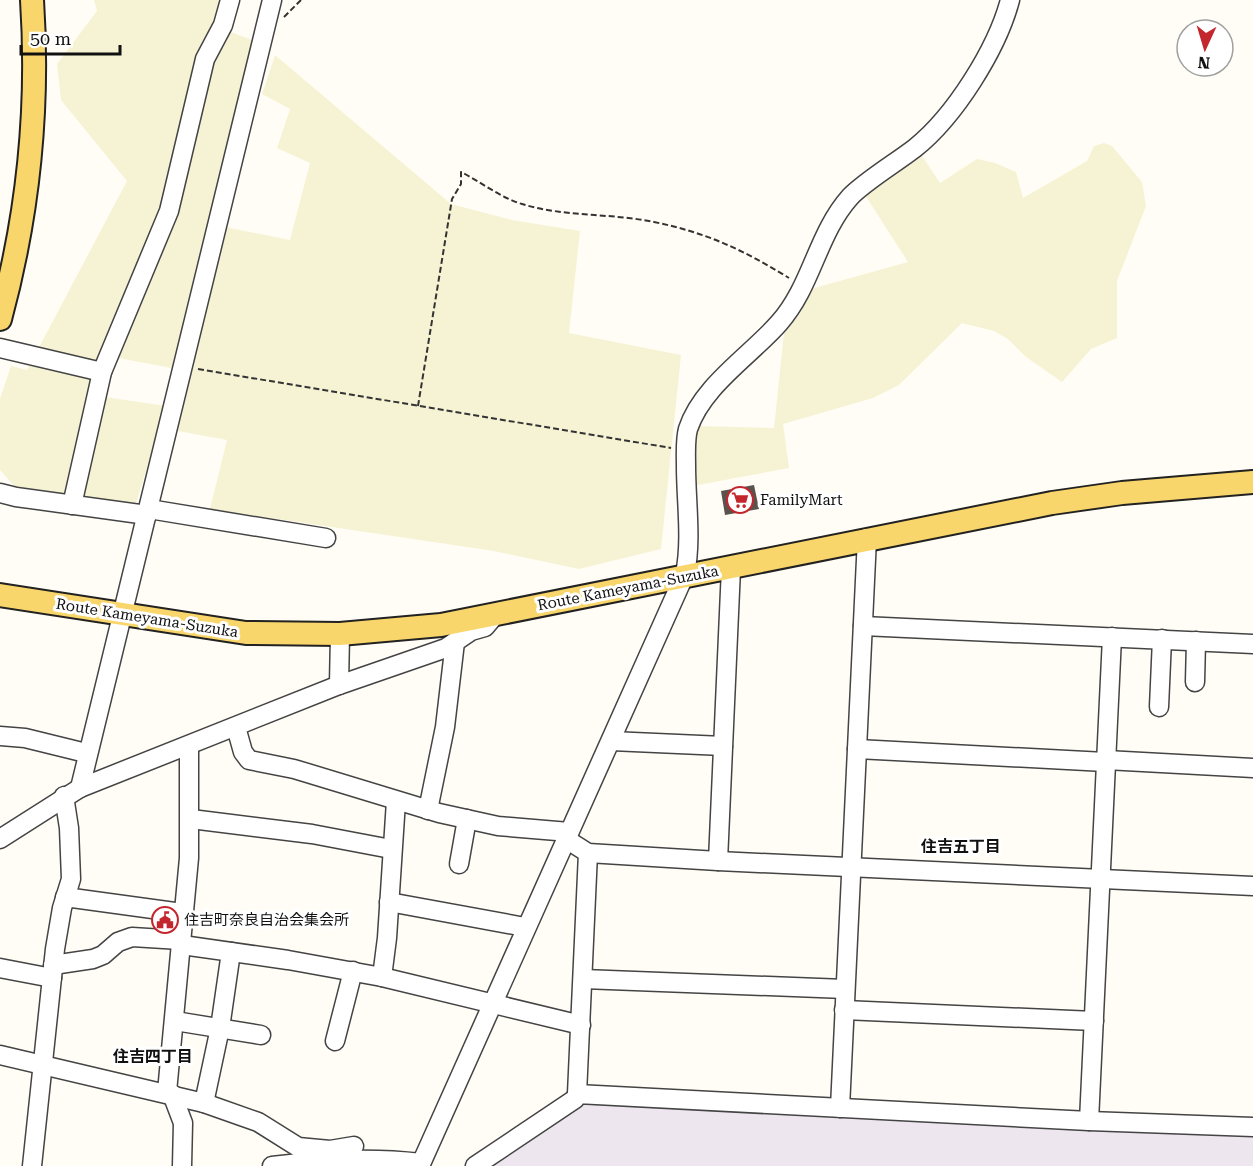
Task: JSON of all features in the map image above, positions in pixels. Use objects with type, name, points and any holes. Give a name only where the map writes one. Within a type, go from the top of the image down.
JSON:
[{"type":"main road","points":[[0,319],[20,226],[32,125],[32,0]]},
{"type":"main road","name":"Route Kameyama-Suzuka","points":[[0,595],[246,633],[340,634],[441,625],[685,574],[731,568],[867,538],[1052,503],[1122,493],[1253,482]]},
{"type":"street","points":[[72,505],[102,372],[169,211],[205,59],[223,25],[230,0]]},
{"type":"street","points":[[32,1166],[53,972],[71,879],[69,828],[72,792],[86,753],[148,512],[272,0]]},
{"type":"street","points":[[272,1166],[332,1158],[381,1159],[420,1165],[685,574],[689,554],[686,450],[688,431],[702,402],[778,324],[798,300],[831,226],[851,196],[918,146],[956,102],[999,34],[1010,0]]},
{"type":"street","points":[[0,348],[102,372]]},
{"type":"street","points":[[0,493],[72,505],[148,512],[326,538]]},
{"type":"street","points":[[840,1108],[867,538]]},
{"type":"street","points":[[718,861],[731,568]]},
{"type":"street","points":[[0,839],[72,792],[339,685],[446,648],[471,631],[485,627],[496,614]]},
{"type":"street","points":[[863,626],[1253,644]]},
{"type":"street","points":[[339,685],[340,634]]},
{"type":"street","points":[[1089,1121],[1112,637]]},
{"type":"street","points":[[1159,706],[1162,639]]},
{"type":"street","points":[[1195,682],[1196,641]]},
{"type":"street","points":[[428,810],[445,727],[455,642]]},
{"type":"street","points":[[236,727],[243,752],[249,760],[305,772],[428,810],[498,826],[567,836],[588,853],[1253,886]]},
{"type":"street","points":[[0,736],[25,738],[86,753]]},
{"type":"street","points":[[611,741],[723,746]]},
{"type":"street","points":[[182,1166],[183,1123],[169,1093],[191,819],[189,746]]},
{"type":"street","points":[[857,749],[1253,768]]},
{"type":"street","points":[[381,977],[396,801]]},
{"type":"street","points":[[191,819],[312,834],[391,849]]},
{"type":"street","points":[[459,864],[467,819]]},
{"type":"street","points":[[475,1166],[575,1099],[582,1025],[588,853]]},
{"type":"street","points":[[66,897],[182,913]]},
{"type":"street","points":[[389,903],[525,927]]},
{"type":"street","points":[[0,968],[53,972],[103,955],[118,942],[132,937],[181,942],[353,971],[582,1025]]},
{"type":"street","points":[[204,1103],[220,1028],[231,952]]},
{"type":"street","points":[[335,1041],[353,971]]},
{"type":"street","points":[[583,979],[845,989]]},
{"type":"street","points":[[844,1010],[1094,1021]]},
{"type":"street","points":[[175,1021],[261,1035]]},
{"type":"street","points":[[0,1055],[204,1103],[258,1122],[298,1147],[332,1158],[354,1146]]},
{"type":"street","points":[[576,1094],[1089,1121],[1253,1127]]},
{"type":"path","points":[[418,405],[452,199],[460,184],[461,172],[520,204],[542,209],[654,222],[722,240],[753,255],[804,287]]},
{"type":"path","points":[[184,366],[686,450]]},
{"type":"shaded area","points":[[94,0],[223,0],[215,26],[252,40],[176,369],[108,356],[98,396],[166,406],[135,506],[18,490],[0,470],[0,399],[11,366],[27,370],[127,181],[61,100],[57,64],[97,11]]},
{"type":"shaded area","points":[[275,55],[451,204],[512,220],[580,231],[569,333],[681,355],[661,549],[579,569],[494,551],[210,509],[227,440],[178,431],[225,227],[290,240],[310,163],[277,148],[290,109],[262,94]]},
{"type":"shaded area","points":[[1104,143],[1112,146],[1142,182],[1146,206],[1117,281],[1117,338],[1091,349],[1062,382],[1026,357],[1008,339],[994,331],[962,323],[899,385],[873,398],[783,424],[789,468],[698,485],[693,482],[693,439],[698,426],[774,428],[784,333],[800,314],[811,289],[908,262],[865,195],[922,156],[940,183],[977,159],[995,163],[1016,172],[1023,198],[1087,161],[1094,146]]},
{"type":"shaded area","points":[[589,1101],[1253,1132],[1253,1166],[492,1166]]},
{"type":"building","name":"FamilyMart","points":[[754,485],[759,509],[725,515],[721,491]]},
{"type":"place","name":"FamilyMart","points":[[740,500]]},
{"type":"place","name":"住吉町奈良自治会集会所","points":[[165,920]]},
{"type":"district","name":"住吉五丁目","points":[[961,846]]},
{"type":"district","name":"住吉四丁目","points":[[153,1056]]}]
